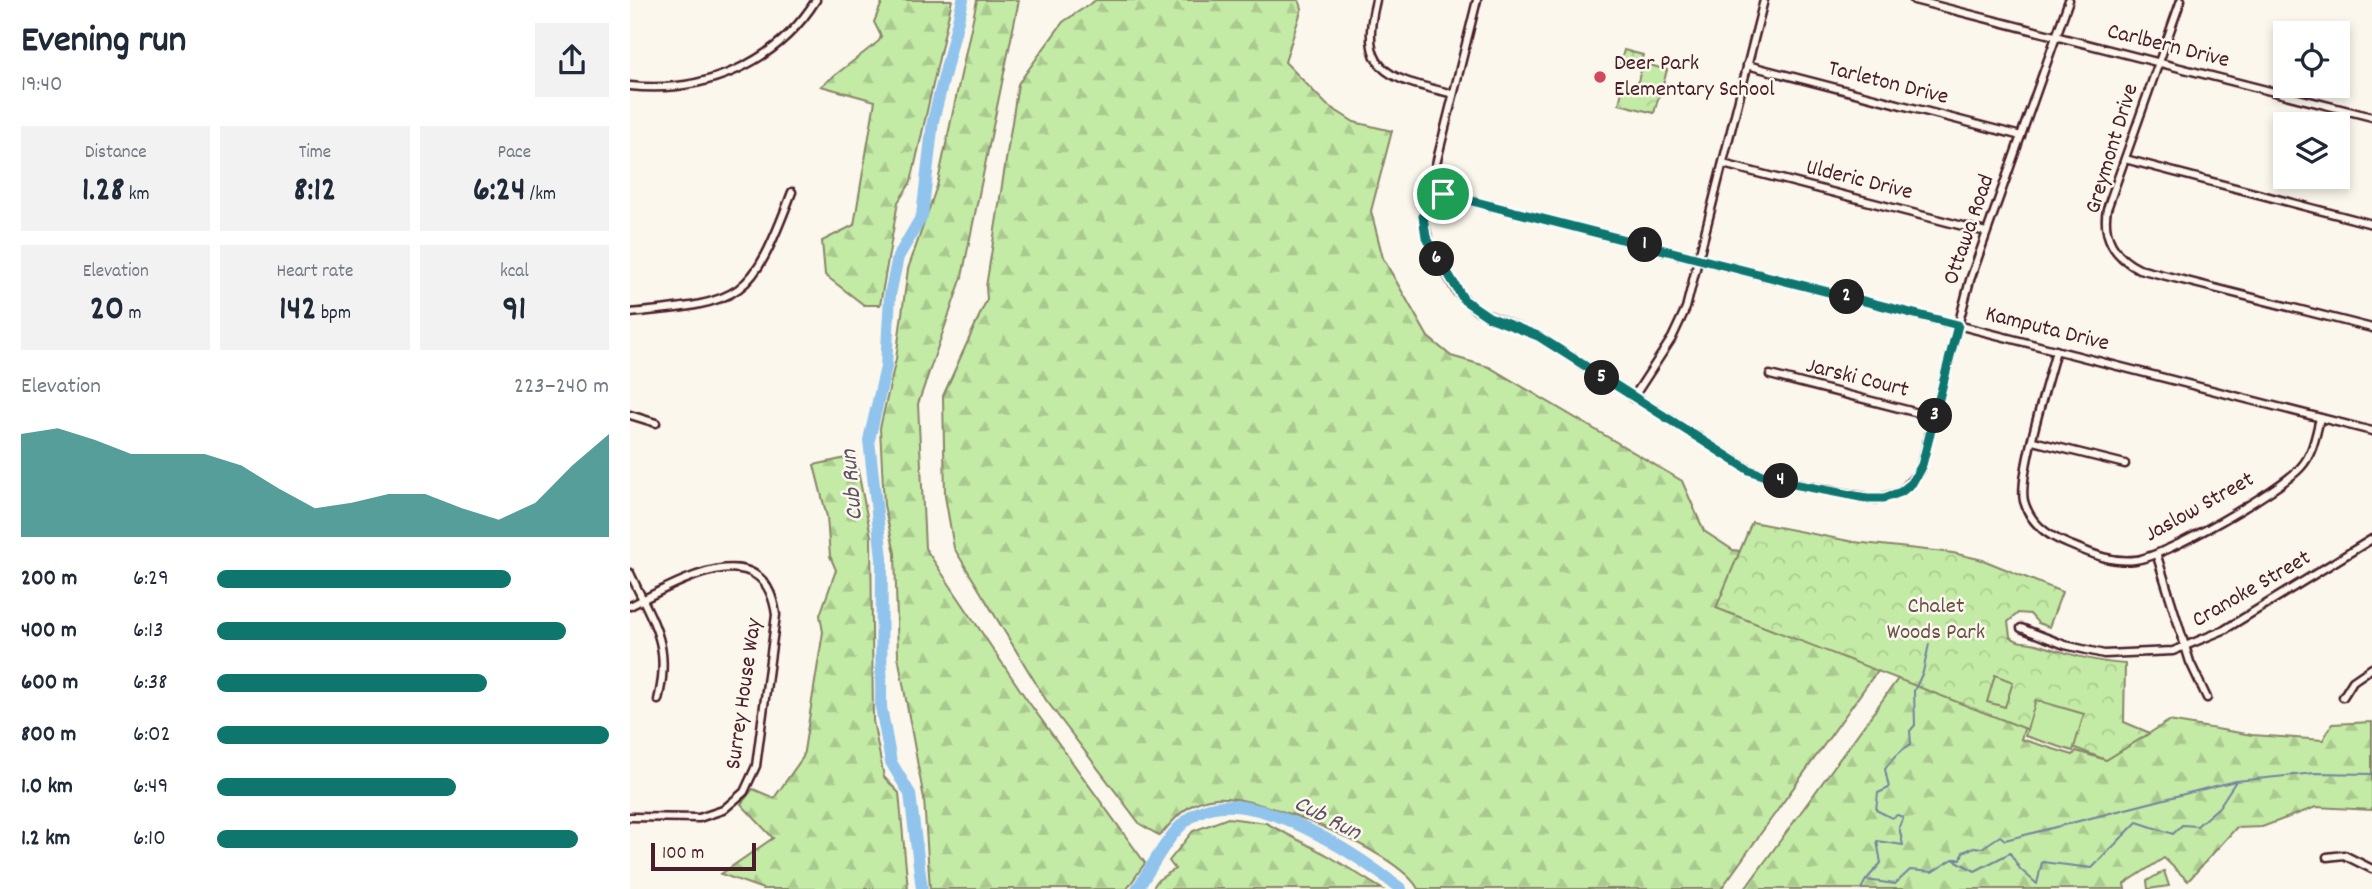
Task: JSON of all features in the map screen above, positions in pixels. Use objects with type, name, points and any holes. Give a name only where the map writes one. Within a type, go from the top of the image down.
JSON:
[{"type":"street","points":[[630,86],[691,86],[734,71],[783,39],[816,0]]},
{"type":"street","points":[[1376,0],[1369,32],[1378,63],[1397,79],[1453,94]]},
{"type":"street","points":[[1477,0],[1423,216],[1426,237],[1464,300],[1489,317],[1538,336],[1633,398],[1679,327],[1764,0]]},
{"type":"street","name":"Carlbern Drive","points":[[1914,0],[2372,117]]},
{"type":"street","name":"Ottawa Road","points":[[1633,398],[1761,475],[1866,498],[1884,498],[1901,492],[1914,479],[1922,465],[1958,325],[1986,232],[2069,0]]},
{"type":"street","name":"Greymont Drive","points":[[2181,0],[2107,209],[2105,225],[2113,248],[2129,264],[2372,328]]},
{"type":"street","name":"Tarleton Drive","points":[[1748,65],[2021,136]]},
{"type":"street","points":[[2125,159],[2372,224]]},
{"type":"street","name":"Ulderic Drive","points":[[1723,164],[1986,232]]},
{"type":"street","name":"Kamputa Drive","points":[[1429,190],[2372,431]]},
{"type":"street","points":[[630,313],[694,307],[736,291],[757,273],[765,261],[792,192]]},
{"type":"street","name":"Jaslow Street","points":[[2056,350],[2023,492],[2028,511],[2041,529],[2055,539],[2106,558],[2129,561],[2157,556],[2291,477],[2309,455],[2320,418]]},
{"type":"street","name":"Jarski Court","points":[[1770,375],[1934,417]]},
{"type":"street","points":[[630,415],[656,423]]},
{"type":"street","points":[[2034,441],[2125,464]]},
{"type":"street","name":"Cranoke Street","points":[[2021,628],[2065,645],[2104,654],[2154,654],[2186,647],[2224,630],[2372,539]]},
{"type":"street","points":[[2157,556],[2186,647],[2207,698]]},
{"type":"street","name":"Surrey House Way","points":[[630,606],[706,571],[736,568],[756,577],[768,590],[774,602],[776,620],[756,766],[744,792],[723,810],[699,818],[630,817]]},
{"type":"street","points":[[630,573],[664,653],[664,677],[658,701]]},
{"type":"street","points":[[2343,697],[2353,681],[2372,668]]},
{"type":"street","points":[[2327,857],[2344,855],[2372,869]]},
{"type":"green space","points":[[883,0],[952,0],[911,182],[898,202],[880,305],[864,305],[825,275],[822,241],[854,225],[875,101],[821,86],[879,41],[881,36],[874,22]]},
{"type":"green space","points":[[977,0],[1019,0],[962,277],[918,404],[925,548],[1025,697],[1145,863],[1127,889],[930,889],[924,799],[898,656],[895,553],[884,505],[880,428],[896,359],[908,269],[937,186]]},
{"type":"green space","points":[[1096,0],[1299,0],[1302,8],[1285,62],[1327,105],[1354,122],[1392,131],[1371,211],[1383,258],[1428,337],[1451,356],[1489,367],[1682,481],[1704,531],[1733,550],[1762,554],[1887,662],[1872,678],[1721,889],[1418,889],[1405,874],[1384,858],[1356,842],[1293,815],[1236,799],[1216,798],[1198,802],[1177,816],[1160,836],[1140,824],[1046,700],[954,548],[945,496],[943,396],[987,299],[986,287],[1018,84],[1063,22]]},
{"type":"green space","points":[[1624,50],[1643,55],[1639,69],[1620,64]]},
{"type":"green space","points":[[1643,63],[1667,70],[1661,92],[1637,85]]},
{"type":"green space","points":[[1624,82],[1660,92],[1654,113],[1619,104]]},
{"type":"green space","points":[[855,456],[871,536],[873,721],[884,777],[899,793],[908,889],[763,889],[721,874],[773,838],[741,804],[753,789],[774,798],[803,757],[823,632],[820,615],[836,570],[830,556],[827,517],[814,465]]},
{"type":"green space","name":"Chalet Woods Park","points":[[1752,522],[1854,542],[1953,553],[1983,560],[2062,592],[2049,627],[2038,623],[2030,614],[2018,613],[2008,622],[2010,636],[2019,641],[2080,657],[2125,664],[2124,722],[2150,733],[2106,760],[1716,608]]},
{"type":"green space","points":[[1995,675],[2013,682],[2005,707],[1987,702]]},
{"type":"green space","points":[[1900,676],[2028,717],[2021,739],[2073,755],[2076,751],[2106,760],[2169,721],[2252,735],[2323,740],[2332,724],[2372,722],[2372,810],[2316,807],[2262,827],[2236,828],[2188,881],[2164,858],[2124,884],[2125,889],[1745,889]]},
{"type":"green space","points":[[2036,700],[2084,714],[2073,751],[2025,736]]},
{"type":"green space","points":[[1228,818],[1266,823],[1329,856],[1382,889],[1152,889],[1158,880],[1175,869],[1169,861],[1193,831]]},
{"type":"green space","points":[[2164,871],[2169,886],[2148,889],[2147,881]]},
{"type":"waterway","name":"Cub Run","points":[[922,889],[910,794],[891,762],[881,707],[882,558],[869,440],[886,367],[890,295],[898,257],[922,216],[933,121],[963,0]]},
{"type":"waterway","points":[[1866,880],[1881,863],[1877,841],[1903,845],[1899,827],[1903,817],[1897,815],[1892,818],[1876,810],[1878,793],[1889,788],[1885,769],[1911,744],[1910,731],[1915,725],[1914,691],[1923,672],[1929,644]]},
{"type":"waterway","points":[[1861,889],[1866,880],[1895,884],[1910,870],[1932,872],[1953,859],[1975,871],[2010,853],[2020,869],[2037,884],[2042,862],[2092,868],[2137,822],[2173,834],[2182,825],[2197,826],[2219,807],[2236,781],[2315,773],[2372,774]]},
{"type":"waterway","points":[[1954,859],[1961,859],[1963,852],[1975,847],[1982,848],[2000,836],[2005,840],[2235,781]]},
{"type":"waterway","name":"Cub Run","points":[[1137,889],[1179,828],[1197,813],[1220,806],[1246,808],[1275,815],[1304,827],[1359,859],[1401,889]]},
{"type":"place","name":"Deer Park Elementary School","points":[[1600,77]]},
{"type":"route","points":[[1429,190],[1443,194],[1958,325],[1920,470],[1912,483],[1901,492],[1876,499],[1778,481],[1749,470],[1538,336],[1497,321],[1464,300],[1452,285],[1423,227],[1429,190]]}]
